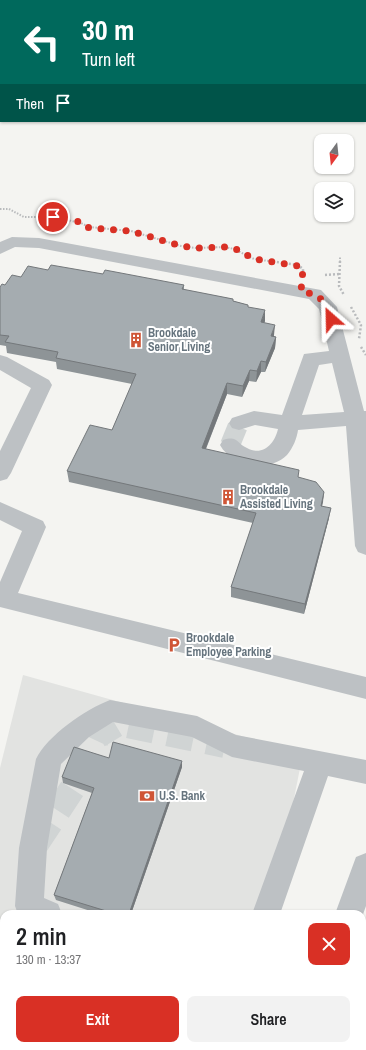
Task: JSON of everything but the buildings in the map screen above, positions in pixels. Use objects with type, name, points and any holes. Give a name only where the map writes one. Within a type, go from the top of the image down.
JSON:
[{"type":"lane","points":[[0,249],[12,242],[40,243],[315,294],[328,307],[340,356],[363,417],[366,546]]},
{"type":"lane","points":[[230,445],[239,454],[253,458],[269,456],[282,447],[287,436],[289,423],[311,360],[340,356]]},
{"type":"lane","points":[[0,362],[42,385],[0,473]]},
{"type":"lane","points":[[239,423],[254,418],[289,423],[363,417]]},
{"type":"lane","points":[[0,510],[35,528],[4,599],[366,688]]},
{"type":"lane","points":[[38,910],[29,906],[33,848],[49,759],[75,734],[110,711],[197,727],[232,746],[366,772]]},
{"type":"lane","points":[[267,910],[320,763]]},
{"type":"lane","points":[[351,910],[366,866]]},
{"type":"path","points":[[0,209],[9,209],[24,217],[53,217],[81,222],[89,228],[131,231],[181,246],[196,248],[234,248],[254,259],[298,266],[303,269],[304,272],[301,291]]},
{"type":"path","points":[[325,275],[340,274]]},
{"type":"shaded area","points":[[23,675],[303,753],[272,910],[0,910],[0,768]]},
{"type":"tunnel","points":[[230,445],[239,423]]},
{"type":"tunnel","points":[[36,844],[74,786],[98,735],[118,723],[225,745]]},
{"type":"place","name":"Brookdale Senior Living","points":[[136,340]]},
{"type":"place","name":"Brookdale Assisted Living","points":[[228,497]]},
{"type":"place","name":"Brookdale Employee Parking","points":[[174,645]]},
{"type":"place","name":"U.S. Bank","points":[[147,796]]},
{"type":"route","points":[[53,217],[81,222],[89,228],[131,231],[181,246],[196,248],[234,248],[254,259],[298,266],[303,269],[304,272],[301,291],[315,294],[328,307],[331,319]]}]
